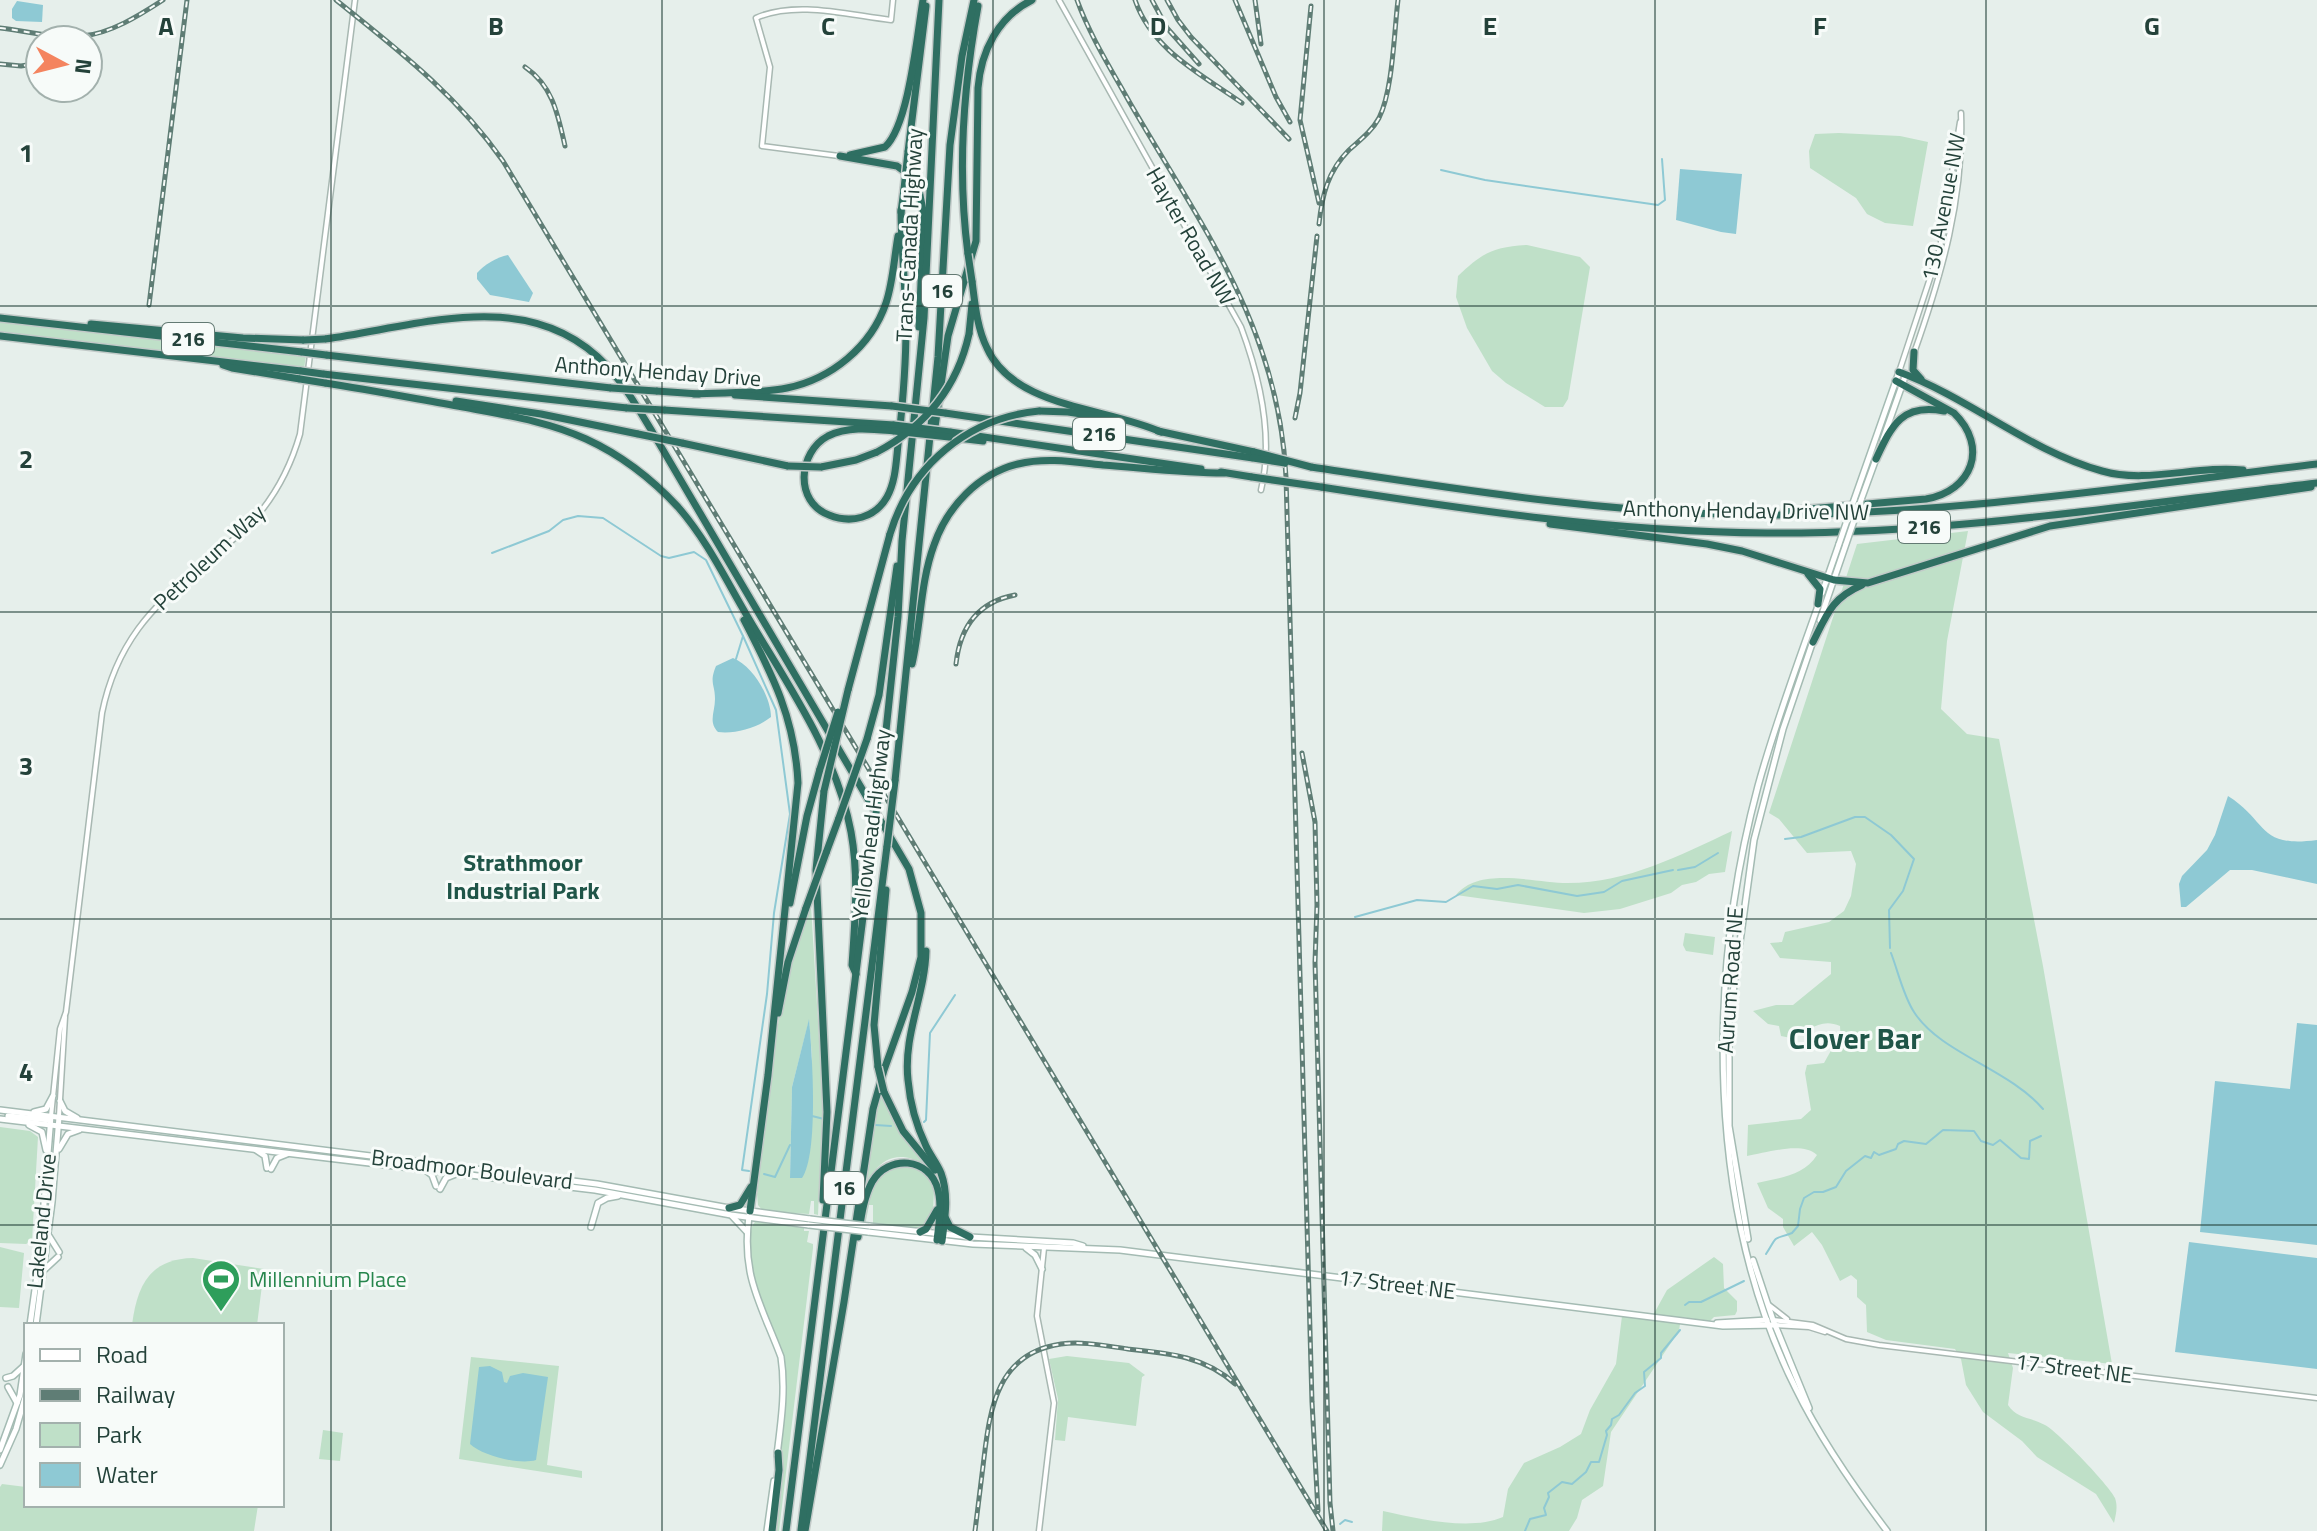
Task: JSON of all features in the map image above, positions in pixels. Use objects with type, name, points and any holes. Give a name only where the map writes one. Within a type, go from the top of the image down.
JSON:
[{"type":"highway","points":[[694,394],[787,388],[819,377],[846,360],[870,333],[886,305],[904,189],[925,0]]},
{"type":"highway","points":[[840,156],[880,150],[893,138],[904,104],[925,0]]},
{"type":"highway","name":"Trans-Canada Highway","points":[[920,357],[928,257],[939,0]]},
{"type":"highway","points":[[977,0],[963,136],[962,198],[972,281],[986,347],[998,367],[1014,382],[1036,395],[1117,415],[1161,432]]},
{"type":"highway","name":"Yellowhead Highway","points":[[803,1531],[906,694],[938,348],[953,119],[962,56],[977,0]]},
{"type":"highway","points":[[927,463],[935,431],[948,336],[976,241],[981,63],[990,40],[1002,24],[1013,12],[1032,0]]},
{"type":"highway","points":[[840,156],[897,166],[909,175],[919,190],[924,216],[920,357]]},
{"type":"highway","points":[[894,428],[842,431],[815,446],[804,474],[804,486],[814,505],[830,516],[862,518],[879,508],[891,488],[905,373],[901,210]]},
{"type":"highway","points":[[386,393],[412,394],[541,414],[788,466],[841,464],[877,452],[912,430],[935,408],[956,376],[969,334],[972,281]]},
{"type":"highway","points":[[74,326],[101,323],[243,338],[304,340],[471,316],[511,317],[561,332],[582,344],[607,365],[636,405],[776,639],[896,844],[916,890],[924,913],[926,959],[909,1032],[907,1078],[915,1118],[944,1185],[945,1216],[940,1238]]},
{"type":"highway","name":"Anthony Henday Drive","points":[[0,318],[611,388],[892,406],[1254,455],[1311,467]]},
{"type":"highway","name":"Anthony Henday Drive","points":[[0,336],[214,361],[300,375],[323,374],[627,408],[894,428]]},
{"type":"highway","points":[[1914,352],[1913,370],[1926,383]]},
{"type":"highway","name":"Yellowhead Highway","points":[[786,1531],[883,759],[920,357]]},
{"type":"highway","points":[[1903,373],[2050,452],[2105,472],[2148,474],[2225,468],[2257,471]]},
{"type":"highway","points":[[300,375],[325,383],[543,424],[606,449],[648,478],[677,506],[702,539],[813,729],[842,795],[855,863],[852,965],[856,974]]},
{"type":"highway","points":[[1770,515],[1798,508],[1926,499],[1948,493],[1960,484],[1967,474],[1972,456],[1970,437],[1961,420],[1954,413],[1899,383]]},
{"type":"highway","points":[[1876,459],[1891,429],[1902,417],[1926,409],[1954,413]]},
{"type":"highway","points":[[823,1232],[827,1112],[816,870],[824,791],[848,686],[890,534],[910,488],[939,454],[958,439],[990,422],[1039,411],[1092,415],[1254,455]]},
{"type":"highway","name":"216","points":[[894,428],[993,443],[1006,440],[1224,473]]},
{"type":"highway","points":[[906,694],[933,547],[943,522],[961,499],[980,482],[1005,468],[1059,461],[1224,473]]},
{"type":"highway","name":"Anthony Henday Drive NW","points":[[1311,467],[1567,504],[1678,513],[1770,515],[1933,508],[2317,464]]},
{"type":"highway","name":"Anthony Henday Drive NW","points":[[1224,473],[1528,518],[1698,532],[1847,532],[1936,526],[2317,484]]},
{"type":"highway","points":[[1813,642],[1833,604],[1846,592],[1868,583],[2050,526],[2303,490],[2317,484]]},
{"type":"highway","points":[[1528,518],[1558,527],[1707,544],[1742,551],[1831,579],[1868,583]]},
{"type":"highway","points":[[749,1214],[768,1075],[788,962],[867,739],[879,695],[902,541]]},
{"type":"highway","points":[[1803,570],[1820,589],[1818,604]]},
{"type":"highway","points":[[730,585],[738,608],[782,695],[792,726],[797,758],[797,807],[768,1075]]},
{"type":"highway","points":[[779,961],[802,835],[848,686]]},
{"type":"highway","points":[[887,846],[874,1025],[878,1067],[884,1092],[903,1131],[933,1166],[944,1185]]},
{"type":"highway","points":[[844,1302],[873,1109],[921,957],[923,931],[916,890]]},
{"type":"highway","points":[[803,1531],[865,1201],[879,1172],[903,1161],[920,1166],[936,1183],[940,1204],[940,1238]]},
{"type":"highway","points":[[730,1211],[740,1205],[753,1181]]},
{"type":"highway","points":[[920,1232],[930,1224],[940,1204]]},
{"type":"highway","points":[[945,1216],[950,1227],[970,1237]]},
{"type":"highway","points":[[770,1531],[779,1470],[778,1453]]},
{"type":"main road","name":"130 Avenue NW","points":[[1843,544],[1903,373]]},
{"type":"main road","name":"130 Avenue NW","points":[[1858,500],[1876,459],[1899,383]]},
{"type":"main road","name":"Aurum Road NE","points":[[1765,1303],[1750,1249],[1734,1165],[1728,1096],[1728,1030],[1754,840],[1780,738],[1843,544]]},
{"type":"main road","name":"Aurum Road NE","points":[[1812,1416],[1772,1323],[1742,1228],[1728,1148],[1723,1043],[1738,883],[1758,787],[1818,604],[1831,579]]},
{"type":"main road","points":[[26,1113],[44,1110],[53,1096]]},
{"type":"main road","points":[[60,1101],[65,1111],[85,1121]]},
{"type":"main road","name":"Broadmoor Boulevard","points":[[0,1110],[26,1113],[83,1128],[458,1173],[940,1238]]},
{"type":"main road","points":[[0,1118],[54,1121]]},
{"type":"main road","name":"Broadmoor Boulevard","points":[[0,1118],[85,1121],[597,1184],[730,1211]]},
{"type":"main road","points":[[21,1121],[39,1129],[45,1138],[46,1188]]},
{"type":"main road","name":"Lakeland Drive","points":[[33,1323],[48,1234],[54,1174],[54,1121]]},
{"type":"main road","name":"Lakeland Drive","points":[[33,1323],[54,1121]]},
{"type":"main road","points":[[54,1174],[62,1141],[68,1134],[83,1128]]},
{"type":"main road","points":[[252,1148],[265,1156],[269,1168],[277,1158],[293,1153]]},
{"type":"main road","points":[[423,1169],[432,1175],[438,1187],[446,1178],[458,1173]]},
{"type":"main road","points":[[591,1227],[598,1203],[613,1196],[634,1196]]},
{"type":"main road","points":[[730,1211],[747,1233]]},
{"type":"main road","points":[[749,1214],[747,1262],[753,1289],[781,1357],[783,1370],[784,1396],[778,1453]]},
{"type":"main road","name":"Broadmoor Boulevard","points":[[868,1229],[920,1232],[940,1238]]},
{"type":"main road","points":[[43,1270],[58,1255],[48,1234]]},
{"type":"main road","name":"17 Street NE","points":[[940,1238],[970,1237],[1084,1247],[1709,1323],[1772,1323]]},
{"type":"main road","name":"17 Street NE","points":[[940,1238],[1017,1246],[1044,1244]]},
{"type":"main road","points":[[1017,1246],[1035,1255],[1042,1269]]},
{"type":"main road","points":[[1765,1303],[1761,1316],[1754,1324],[1775,1339]]},
{"type":"main road","name":"Aurum Road NE","points":[[1772,1323],[1775,1339],[1795,1387],[1839,1464],[1887,1531]]},
{"type":"main road","points":[[6,1378],[16,1374],[24,1365]]},
{"type":"main road","points":[[0,1465],[22,1404],[24,1365]]},
{"type":"main road","points":[[8,1387],[22,1404]]},
{"type":"main road","points":[[0,1450],[22,1404]]},
{"type":"street","name":"Petroleum Way","points":[[54,1121],[60,1101],[65,1015],[102,713],[113,673],[130,638],[168,593],[239,535],[261,512],[284,476],[300,434],[355,0]]},
{"type":"street","points":[[840,156],[762,146],[770,67],[756,18],[779,9],[798,8],[891,20],[893,0]]},
{"type":"street","name":"Hayter Road NW","points":[[1058,0],[1241,327],[1255,368],[1263,409],[1265,449],[1261,490]]},
{"type":"street","name":"130 Avenue NW","points":[[1961,113],[1961,171],[1956,204],[1939,279],[1914,352],[1903,373],[1940,248],[1961,113]]},
{"type":"street","name":"Petroleum Way","points":[[54,1121],[53,1096],[60,1029],[65,1015]]},
{"type":"street","points":[[1039,1531],[1054,1403],[1037,1316],[1044,1244]]},
{"type":"street","points":[[1765,1303],[1792,1324],[1783,1331],[1783,1344]]},
{"type":"street","name":"17 Street NE","points":[[1772,1323],[1820,1327],[1852,1341],[2317,1398]]},
{"type":"green space","points":[[1815,134],[1900,136],[1928,142],[1913,226],[1885,223],[1867,214],[1856,198],[1810,168],[1809,151]]},
{"type":"green space","points":[[1527,245],[1580,257],[1590,267],[1568,399],[1563,407],[1545,407],[1492,371],[1467,328],[1456,297],[1458,276],[1474,262],[1505,247]]},
{"type":"green space","points":[[0,321],[306,356],[304,368],[0,332]]},
{"type":"green space","points":[[1968,531],[1947,641],[1941,709],[1967,734],[1999,739],[2043,966],[2112,1364],[2008,1353],[2013,1368],[2008,1405],[2016,1413],[2051,1430],[2094,1471],[2115,1498],[2114,1523],[2096,1494],[2037,1457],[2022,1441],[1983,1412],[1966,1385],[1961,1359],[1955,1349],[1886,1340],[1867,1332],[1866,1305],[1857,1297],[1857,1280],[1851,1275],[1840,1281],[1812,1232],[1794,1246],[1783,1227],[1783,1219],[1768,1208],[1757,1183],[1798,1172],[1817,1155],[1793,1148],[1747,1156],[1748,1125],[1801,1119],[1811,1110],[1805,1073],[1807,1065],[1824,1063],[1833,1047],[1841,1042],[1840,1026],[1820,1024],[1791,1038],[1781,1036],[1779,1026],[1768,1024],[1753,1011],[1776,1005],[1793,1005],[1831,974],[1831,962],[1780,958],[1770,943],[1782,942],[1785,932],[1829,922],[1844,911],[1851,896],[1856,864],[1851,851],[1807,853],[1779,819],[1769,813],[1857,544]]},
{"type":"green space","points":[[1732,831],[1725,872],[1709,874],[1671,893],[1620,909],[1584,913],[1456,895],[1466,886],[1493,878],[1568,883],[1612,878],[1653,866]]},
{"type":"green space","points":[[811,906],[823,1104],[818,1215],[814,1214],[814,1201],[811,1201],[809,1214],[763,1211],[758,1205],[757,1194],[774,1048],[798,940]],"holes":[[[809,1020],[812,1056],[809,1154],[790,1178],[792,1087]]]},
{"type":"green space","points":[[1685,933],[1715,937],[1713,955],[1686,951],[1683,945]]},
{"type":"green space","points":[[881,1094],[894,1123],[926,1165],[902,1157],[883,1163],[870,1179],[863,1204],[874,1114]]},
{"type":"green space","points":[[0,1127],[30,1131],[38,1137],[32,1241],[26,1244],[0,1243]]},
{"type":"green space","points":[[897,1164],[918,1168],[927,1176],[934,1191],[929,1222],[916,1229],[873,1224],[873,1205],[869,1205],[864,1220],[876,1181]]},
{"type":"green space","points":[[755,1222],[804,1228],[804,1231],[809,1231],[807,1242],[813,1244],[779,1531],[774,1531],[786,1396],[785,1374],[781,1353],[750,1268],[749,1235]]},
{"type":"green space","points":[[0,1247],[24,1253],[19,1308],[0,1307]]},
{"type":"green space","points":[[1714,1257],[1723,1264],[1724,1288],[1737,1301],[1735,1315],[1714,1317],[1710,1321],[1681,1317],[1679,1331],[1611,1432],[1603,1486],[1582,1500],[1569,1531],[1382,1531],[1383,1511],[1460,1523],[1503,1517],[1508,1489],[1524,1463],[1581,1434],[1590,1410],[1616,1364],[1622,1316],[1651,1319],[1667,1290]]},
{"type":"green space","points":[[193,1258],[264,1269],[257,1323],[132,1323],[137,1298],[148,1277],[166,1263]]},
{"type":"green space","points":[[1067,1356],[1129,1363],[1145,1375],[1142,1377],[1136,1426],[1068,1417],[1065,1441],[1055,1440],[1058,1399],[1049,1359]]},
{"type":"green space","points":[[471,1357],[559,1366],[547,1465],[582,1471],[582,1478],[459,1459]]},
{"type":"green space","points":[[323,1430],[343,1433],[340,1461],[319,1459]]},
{"type":"green space","points":[[2,1484],[24,1487],[24,1507],[258,1507],[254,1531],[0,1531]]},
{"type":"water","points":[[17,1],[43,5],[42,22],[16,21],[12,18],[12,9]]},
{"type":"water","points":[[1680,169],[1742,174],[1736,234],[1676,220]]},
{"type":"water","points":[[508,255],[533,293],[529,302],[490,295],[477,279],[477,273],[483,267]]},
{"type":"water","points":[[733,658],[760,683],[771,717],[746,729],[718,732],[713,721],[713,676],[716,666]]},
{"type":"water","points":[[2228,796],[2273,836],[2284,840],[2317,840],[2317,884],[2252,870],[2230,870],[2186,907],[2181,907],[2179,884],[2182,876],[2207,850]]},
{"type":"water","points":[[809,1019],[813,1102],[811,1147],[802,1178],[790,1178],[792,1087]]},
{"type":"water","points":[[2297,1023],[2317,1025],[2317,1245],[2200,1232],[2215,1081],[2290,1089]]},
{"type":"water","points":[[2189,1242],[2317,1258],[2317,1369],[2175,1352]]},
{"type":"water","points":[[490,1366],[502,1372],[507,1383],[510,1376],[523,1373],[548,1377],[536,1460],[502,1458],[470,1444],[479,1367]]},
{"type":"waterway","points":[[1441,170],[1485,180],[1658,205],[1665,200],[1662,159]]},
{"type":"waterway","points":[[492,553],[578,516],[603,518],[661,556],[669,558],[694,552],[706,560],[743,636],[736,659]]},
{"type":"waterway","points":[[743,636],[776,710],[790,814],[774,913],[767,994],[742,1170],[749,1171]]},
{"type":"waterway","points":[[1785,839],[1801,837],[1855,817],[1865,817],[1891,835],[1914,859],[1903,891],[1889,910],[1890,948]]},
{"type":"waterway","points":[[1678,870],[1695,867],[1718,853]]},
{"type":"waterway","points":[[1355,917],[1417,900],[1446,902],[1473,886],[1497,889],[1518,885],[1577,896],[1604,892],[1622,881],[1673,870]]},
{"type":"waterway","points":[[1891,953],[1910,1005],[1926,1026],[1940,1039],[2029,1095],[2043,1109]]},
{"type":"waterway","points":[[924,1122],[930,1033],[955,995]]},
{"type":"waterway","points":[[812,1116],[824,1119]]},
{"type":"waterway","points":[[875,1125],[891,1126]]},
{"type":"waterway","points":[[1766,1254],[1776,1239],[1792,1233],[1798,1226],[1804,1198],[1814,1192],[1836,1187],[1846,1171],[1865,1156],[1871,1158],[1874,1152],[1879,1155],[1896,1149],[1904,1141],[1926,1144],[1943,1130],[1974,1131],[1981,1141],[1993,1145],[2000,1140],[2021,1158],[2029,1159],[2030,1141],[2041,1136]]},
{"type":"waterway","points":[[764,1174],[775,1177],[790,1145]]},
{"type":"waterway","points":[[1685,1305],[1701,1302],[1744,1281]]},
{"type":"waterway","points":[[1525,1531],[1530,1519],[1546,1515],[1544,1508],[1548,1493],[1562,1482],[1572,1484],[1586,1472],[1591,1462],[1599,1462],[1612,1419],[1645,1386],[1644,1372],[1661,1358],[1661,1353],[1680,1330]]},
{"type":"waterway","points":[[1340,1524],[1345,1520],[1352,1522]]},
{"type":"railway","points":[[0,28],[72,37],[93,34],[124,23],[163,0]]},
{"type":"railway","points":[[149,305],[187,0]]},
{"type":"railway","points":[[336,0],[446,94],[503,161],[1327,1531]]},
{"type":"railway","points":[[1077,0],[1101,52],[1232,281],[1253,326],[1269,373],[1280,423],[1286,477],[1312,1402],[1318,1511]]},
{"type":"railway","points":[[1135,0],[1143,18],[1166,47],[1242,103]]},
{"type":"railway","points":[[1152,0],[1167,28],[1199,64]]},
{"type":"railway","points":[[1167,0],[1191,37],[1289,139]]},
{"type":"railway","points":[[1235,0],[1276,97],[1290,122]]},
{"type":"railway","points":[[1255,0],[1261,44]]},
{"type":"railway","points":[[1319,224],[1324,193],[1331,175],[1342,158],[1373,127],[1384,106],[1398,0]]},
{"type":"railway","points":[[1311,6],[1300,120],[1319,203]]},
{"type":"railway","points":[[0,64],[24,66]]},
{"type":"railway","points":[[525,67],[548,92],[557,112],[565,146]]},
{"type":"railway","points":[[1295,418],[1317,236]]},
{"type":"railway","points":[[956,664],[962,639],[973,618],[991,604],[1015,595]]},
{"type":"railway","points":[[1302,753],[1315,822],[1315,962],[1333,1531]]},
{"type":"railway","points":[[975,1531],[986,1439],[994,1402],[1001,1385],[1023,1358],[1040,1349],[1061,1344],[1094,1344],[1185,1358],[1211,1367],[1235,1384]]},
{"type":"place","name":"Millennium Place","points":[[221,1313]]},
{"type":"district","name":"Strathmoor Industrial Park","points":[[523,877]]},
{"type":"district","name":"Clover Bar","points":[[1855,1039]]}]
